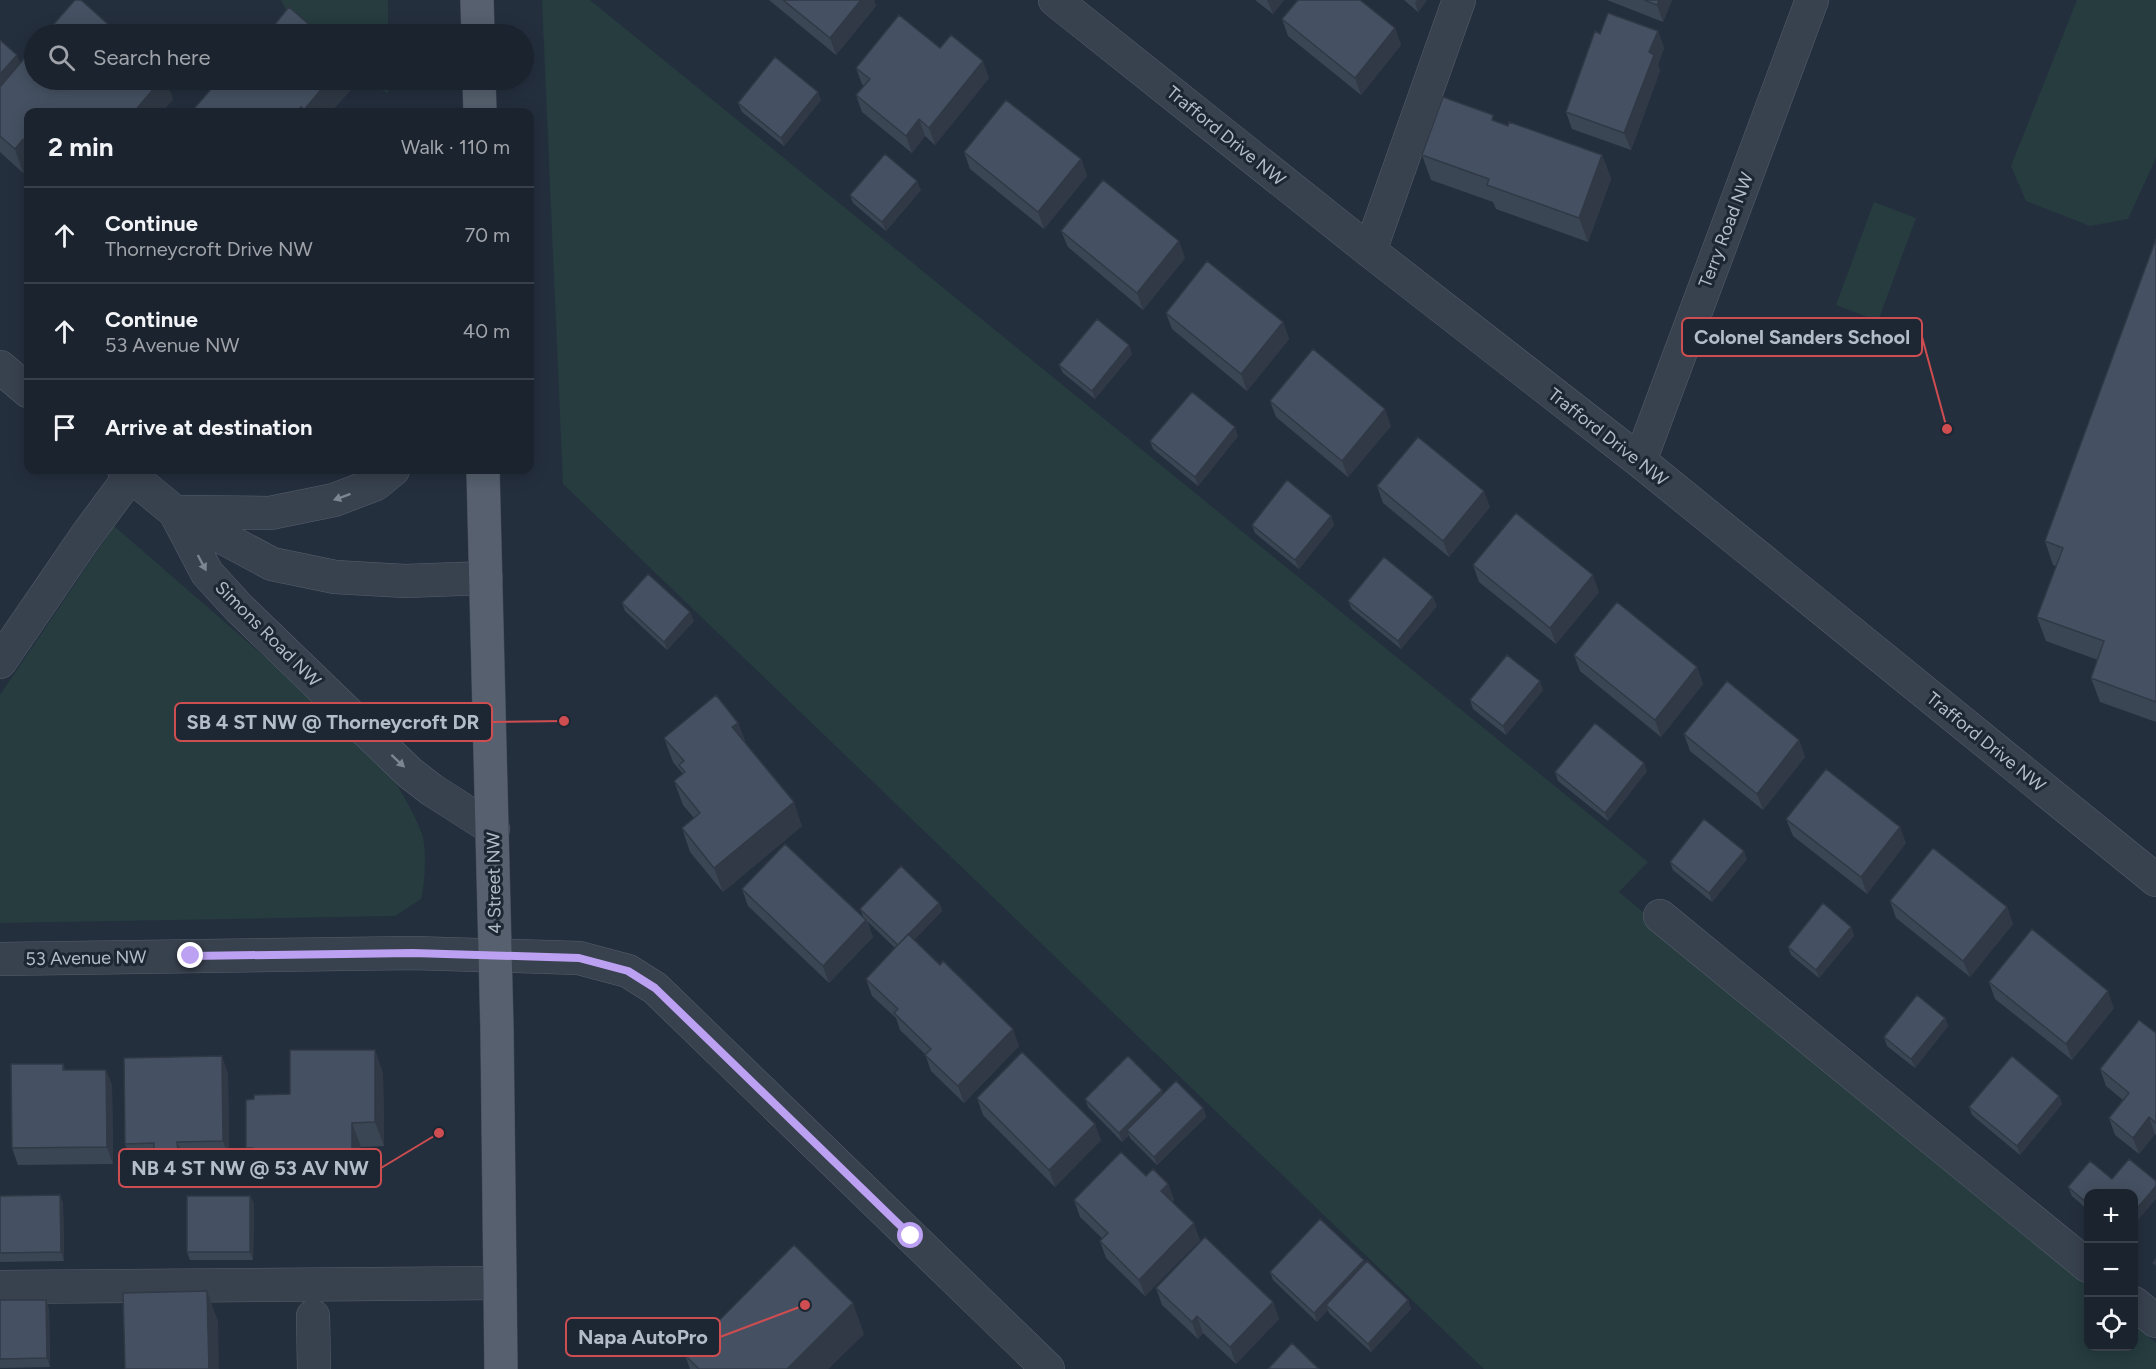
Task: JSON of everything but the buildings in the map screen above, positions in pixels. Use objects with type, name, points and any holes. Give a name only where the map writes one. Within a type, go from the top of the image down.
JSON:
[{"type":"main road","points":[[477,0],[478,24]]},
{"type":"main road","points":[[479,90],[480,108]]},
{"type":"main road","name":"4 Street NW","points":[[483,474],[493,829],[501,1369]]},
{"type":"street","name":"Trafford Drive NW","points":[[1055,0],[1370,251],[1640,461],[2156,880]]},
{"type":"street","points":[[1370,251],[1459,0]]},
{"type":"street","name":"Terry Road NW","points":[[1640,461],[1812,0]]},
{"type":"street","points":[[0,368],[24,388]]},
{"type":"street","points":[[0,662],[126,474]]},
{"type":"street","name":"Simons Road NW","points":[[129,474],[175,512],[272,564],[335,577],[405,581],[486,578]]},
{"type":"street","points":[[175,512],[270,513],[334,500],[376,484],[388,474]]},
{"type":"street","name":"Simons Road NW","points":[[175,512],[207,573],[239,608],[410,773],[493,829]]},
{"type":"street","points":[[1660,916],[2084,1263]]},
{"type":"street","name":"53 Avenue NW","points":[[0,959],[413,953],[579,958],[628,971],[655,988],[1048,1369]]},
{"type":"street","points":[[0,1287],[500,1283]]},
{"type":"street","points":[[2138,1307],[2156,1321]]},
{"type":"street","points":[[313,1316],[314,1369]]},
{"type":"green space","points":[[281,0],[388,0],[388,24],[293,24]]},
{"type":"green space","points":[[542,0],[590,0],[1648,862],[1619,892],[2084,1283],[2084,1351],[2138,1351],[2138,1327],[2156,1343],[2156,1369],[1484,1369],[563,484]]},
{"type":"green space","points":[[2077,0],[2156,0],[2156,158],[2128,219],[2090,226],[2026,201],[2011,166]]},
{"type":"green space","points":[[1874,202],[1916,218],[1878,321],[1836,305]]},
{"type":"green space","points":[[114,526],[372,750],[400,790],[422,834],[425,866],[421,899],[395,916],[0,923],[0,695]]},
{"type":"place","name":"Colonel Sanders School","points":[[1947,429]]},
{"type":"place","name":"SB 4 ST NW @ Thorneycroft DR","points":[[564,721]]},
{"type":"place","name":"NB 4 ST NW @ 53 AV NW","points":[[439,1133]]},
{"type":"place","name":"Napa AutoPro","points":[[805,1305]]},
{"type":"route","points":[[191,956],[413,953],[495,955],[579,958],[628,971],[655,988],[911,1236]]}]
